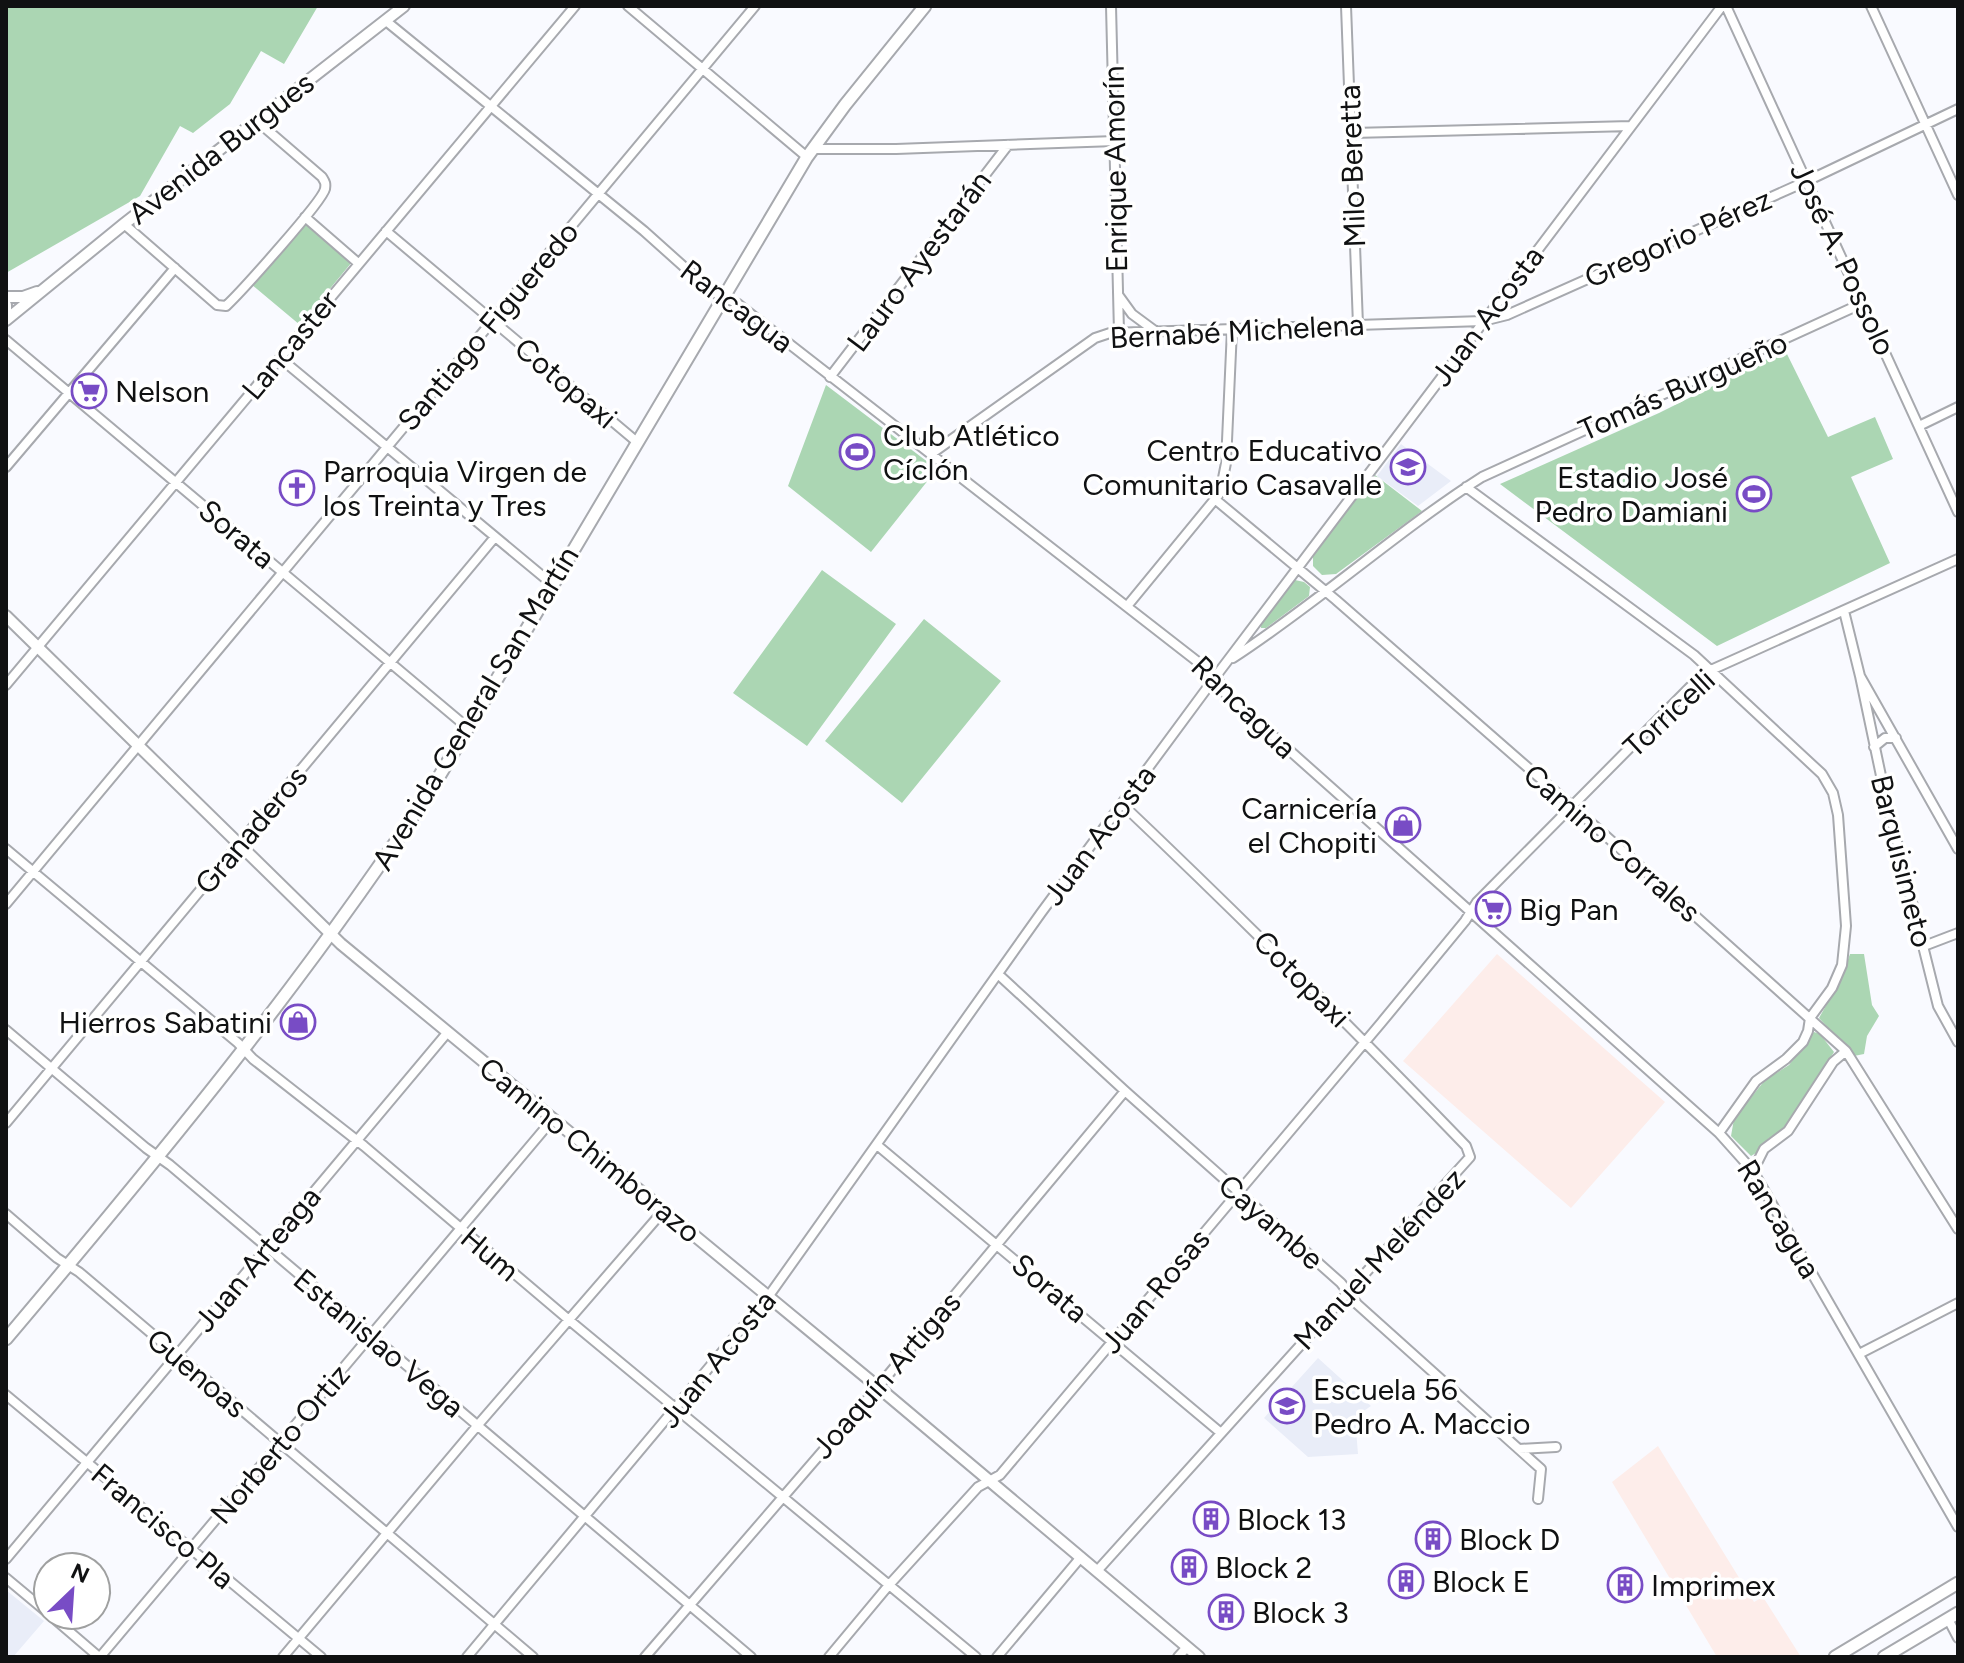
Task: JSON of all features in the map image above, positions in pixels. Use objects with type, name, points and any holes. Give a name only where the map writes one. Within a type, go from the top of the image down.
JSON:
[{"type":"main road","name":"Avenida General San Martín","points":[[6,1339],[245,1050],[382,864],[468,728],[810,153],[925,6]]},
{"type":"main road","points":[[1835,1657],[1958,1583]]},
{"type":"main road","points":[[1884,1657],[1953,1616]]},
{"type":"street","name":"Avenida Burgues","points":[[6,297],[23,297],[39,291],[404,6]]},
{"type":"street","name":"Lancaster","points":[[6,685],[575,6]]},
{"type":"street","points":[[628,6],[702,70],[810,153],[1115,141]]},
{"type":"street","name":"Santiago Figueredo","points":[[6,904],[755,6]]},
{"type":"street","name":"Enrique Amorín","points":[[1111,6],[1119,332]]},
{"type":"street","name":"Milo Beretta","points":[[1346,6],[1358,325]]},
{"type":"street","name":"Juan Acosta","points":[[467,1657],[768,1297],[1041,913],[1216,676],[1724,6]]},
{"type":"street","name":"José A. Possolo","points":[[1724,6],[1958,512]]},
{"type":"street","points":[[1871,6],[1958,195]]},
{"type":"street","name":"Rancagua","points":[[386,21],[598,194],[711,291],[738,304],[1216,676],[1225,693],[1737,1150],[1753,1171],[1958,1527]]},
{"type":"street","name":"Gregorio Pérez","points":[[1483,321],[1507,315],[1807,181],[1958,109]]},
{"type":"street","points":[[124,224],[223,307],[305,217],[326,187],[322,177],[257,121]]},
{"type":"street","points":[[1352,133],[1631,126]]},
{"type":"street","name":"Lauro Ayestarán","points":[[830,377],[1008,145]]},
{"type":"street","points":[[305,217],[358,263]]},
{"type":"street","name":"Cotopaxi","points":[[386,231],[637,442]]},
{"type":"street","points":[[6,467],[175,268]]},
{"type":"street","name":"Avenida Burgues","points":[[6,320],[39,291]]},
{"type":"street","points":[[1118,296],[1132,314],[1156,332]]},
{"type":"street","name":"Tomás Burgueño","points":[[1228,661],[1327,593],[1482,477],[1863,303]]},
{"type":"street","name":"Bernabé Michelena","points":[[931,454],[1095,338],[1119,332],[1483,321]]},
{"type":"street","points":[[1128,605],[1216,500],[1223,486],[1232,329]]},
{"type":"street","name":"Sorata","points":[[6,340],[468,728]]},
{"type":"street","points":[[280,358],[552,584]]},
{"type":"street","points":[[1919,426],[1958,407]]},
{"type":"street","name":"Barquisimeto","points":[[1466,487],[1711,670],[1822,774],[1833,793],[1838,815],[1845,951],[1837,977],[1810,1018]]},
{"type":"street","name":"Camino Corrales","points":[[1216,500],[1572,807],[1846,1051],[1958,1229]]},
{"type":"street","name":"Granaderos","points":[[6,1123],[495,537]]},
{"type":"street","name":"Torricelli","points":[[1470,913],[1477,902],[1690,687],[1711,670],[1958,559]]},
{"type":"street","points":[[1844,611],[1860,676],[1958,849]]},
{"type":"street","name":"Camino Chimborazo","points":[[6,616],[331,934],[1199,1657]]},
{"type":"street","name":"Barquisimeto","points":[[1860,676],[1874,747],[1938,1006],[1958,1042]]},
{"type":"street","points":[[1874,747],[1885,738],[1896,738]]},
{"type":"street","name":"Cotopaxi","points":[[1123,805],[1219,895],[1365,1042],[1466,1146],[1470,1153],[1469,1160]]},
{"type":"street","name":"Hum","points":[[6,849],[976,1657]]},
{"type":"street","name":"Juan Rosas","points":[[829,1657],[978,1487],[1000,1475],[1470,913]]},
{"type":"street","points":[[1924,946],[1958,933]]},
{"type":"street","name":"Cayambe","points":[[999,975],[1341,1283],[1357,1304],[1541,1469],[1538,1499]]},
{"type":"street","points":[[1719,1133],[1756,1081],[1803,1042],[1810,1018]]},
{"type":"street","name":"Estanislao Vega","points":[[6,1030],[751,1657]]},
{"type":"street","name":"Juan Arteaga","points":[[6,1559],[447,1033]]},
{"type":"street","points":[[1753,1171],[1764,1149],[1788,1131],[1833,1062],[1846,1051]]},
{"type":"street","name":"Joaquín Artigas","points":[[645,1657],[878,1387],[1125,1091]]},
{"type":"street","name":"Norberto Ortiz","points":[[100,1657],[552,1120]]},
{"type":"street","name":"Sorata","points":[[877,1145],[1221,1433]]},
{"type":"street","name":"Manuel Meléndez","points":[[1097,1571],[1469,1160]]},
{"type":"street","points":[[283,1657],[664,1210]]},
{"type":"street","name":"Guenoas","points":[[6,1214],[533,1657]]},
{"type":"street","points":[[1859,1354],[1958,1303]]},
{"type":"street","name":"Francisco Pla","points":[[6,1395],[321,1657]]},
{"type":"street","points":[[1518,1449],[1556,1447]]},
{"type":"street","points":[[997,1657],[1081,1557]]},
{"type":"street","points":[[6,1578],[32,1600]]},
{"type":"street","points":[[1953,1616],[1958,1638]]},
{"type":"street","points":[[69,1631],[100,1657]]},
{"type":"street","points":[[1178,1657],[1187,1647]]},
{"type":"shaded area","name":"Centro Educativo Comunitario Casavalle","points":[[1401,444],[1451,481],[1418,506],[1377,476]]},
{"type":"shaded area","points":[[1497,954],[1665,1102],[1571,1208],[1403,1061]]},
{"type":"shaded area","points":[[1318,1358],[1371,1406],[1355,1417],[1358,1454],[1308,1457],[1264,1418]]},
{"type":"shaded area","points":[[1658,1446],[1754,1602],[1763,1597],[1801,1657],[1717,1657],[1612,1482]]},
{"type":"shaded area","points":[[6,1590],[32,1611],[32,1631],[35,1631],[13,1657],[6,1657]]},
{"type":"green space","points":[[6,6],[318,6],[284,64],[261,51],[230,104],[193,133],[180,126],[140,196],[6,273]]},
{"type":"green space","points":[[304,223],[352,262],[300,325],[251,284]]},
{"type":"green space","points":[[1785,350],[1828,437],[1875,417],[1893,459],[1851,477],[1890,563],[1717,646],[1500,484],[1659,413]]},
{"type":"green space","name":"Club Atlético Cíclón","points":[[826,385],[937,469],[871,552],[788,486]]},
{"type":"green space","points":[[1375,475],[1422,511],[1336,574],[1322,575],[1313,566],[1313,553]]},
{"type":"green space","points":[[822,570],[896,624],[807,746],[733,693]]},
{"type":"green space","points":[[1295,580],[1310,587],[1309,596],[1266,628],[1261,628],[1260,623]]},
{"type":"green space","points":[[924,619],[1001,681],[902,803],[825,741]]},
{"type":"green space","points":[[1850,954],[1864,954],[1872,1005],[1879,1016],[1867,1036],[1864,1054],[1854,1056],[1819,1018],[1841,979]]},
{"type":"green space","points":[[1814,1032],[1820,1034],[1834,1052],[1784,1129],[1751,1156],[1731,1136],[1734,1119],[1765,1080],[1789,1065]]},
{"type":"place","name":"Nelson","points":[[89,391]]},
{"type":"place","name":"Club Atlético Cíclón","points":[[857,452]]},
{"type":"place","name":"Centro Educativo Comunitario Casavalle","points":[[1408,467]]},
{"type":"place","name":"Parroquia Virgen de los Treinta y Tres","points":[[297,488]]},
{"type":"place","name":"Estadio José Pedro Damiani","points":[[1754,494]]},
{"type":"place","name":"Carnicería el Chopiti","points":[[1403,825]]},
{"type":"place","name":"Big Pan","points":[[1493,909]]},
{"type":"place","name":"Hierros Sabatini","points":[[298,1022]]},
{"type":"place","name":"Escuela 56 Pedro A. Maccio","points":[[1287,1406]]},
{"type":"place","name":"Block 13","points":[[1211,1519]]},
{"type":"place","name":"Block D","points":[[1433,1539]]},
{"type":"place","name":"Block 2","points":[[1189,1567]]},
{"type":"place","name":"Block E","points":[[1406,1581]]},
{"type":"place","name":"Imprimex","points":[[1625,1585]]},
{"type":"place","name":"Block 3","points":[[1226,1612]]}]
